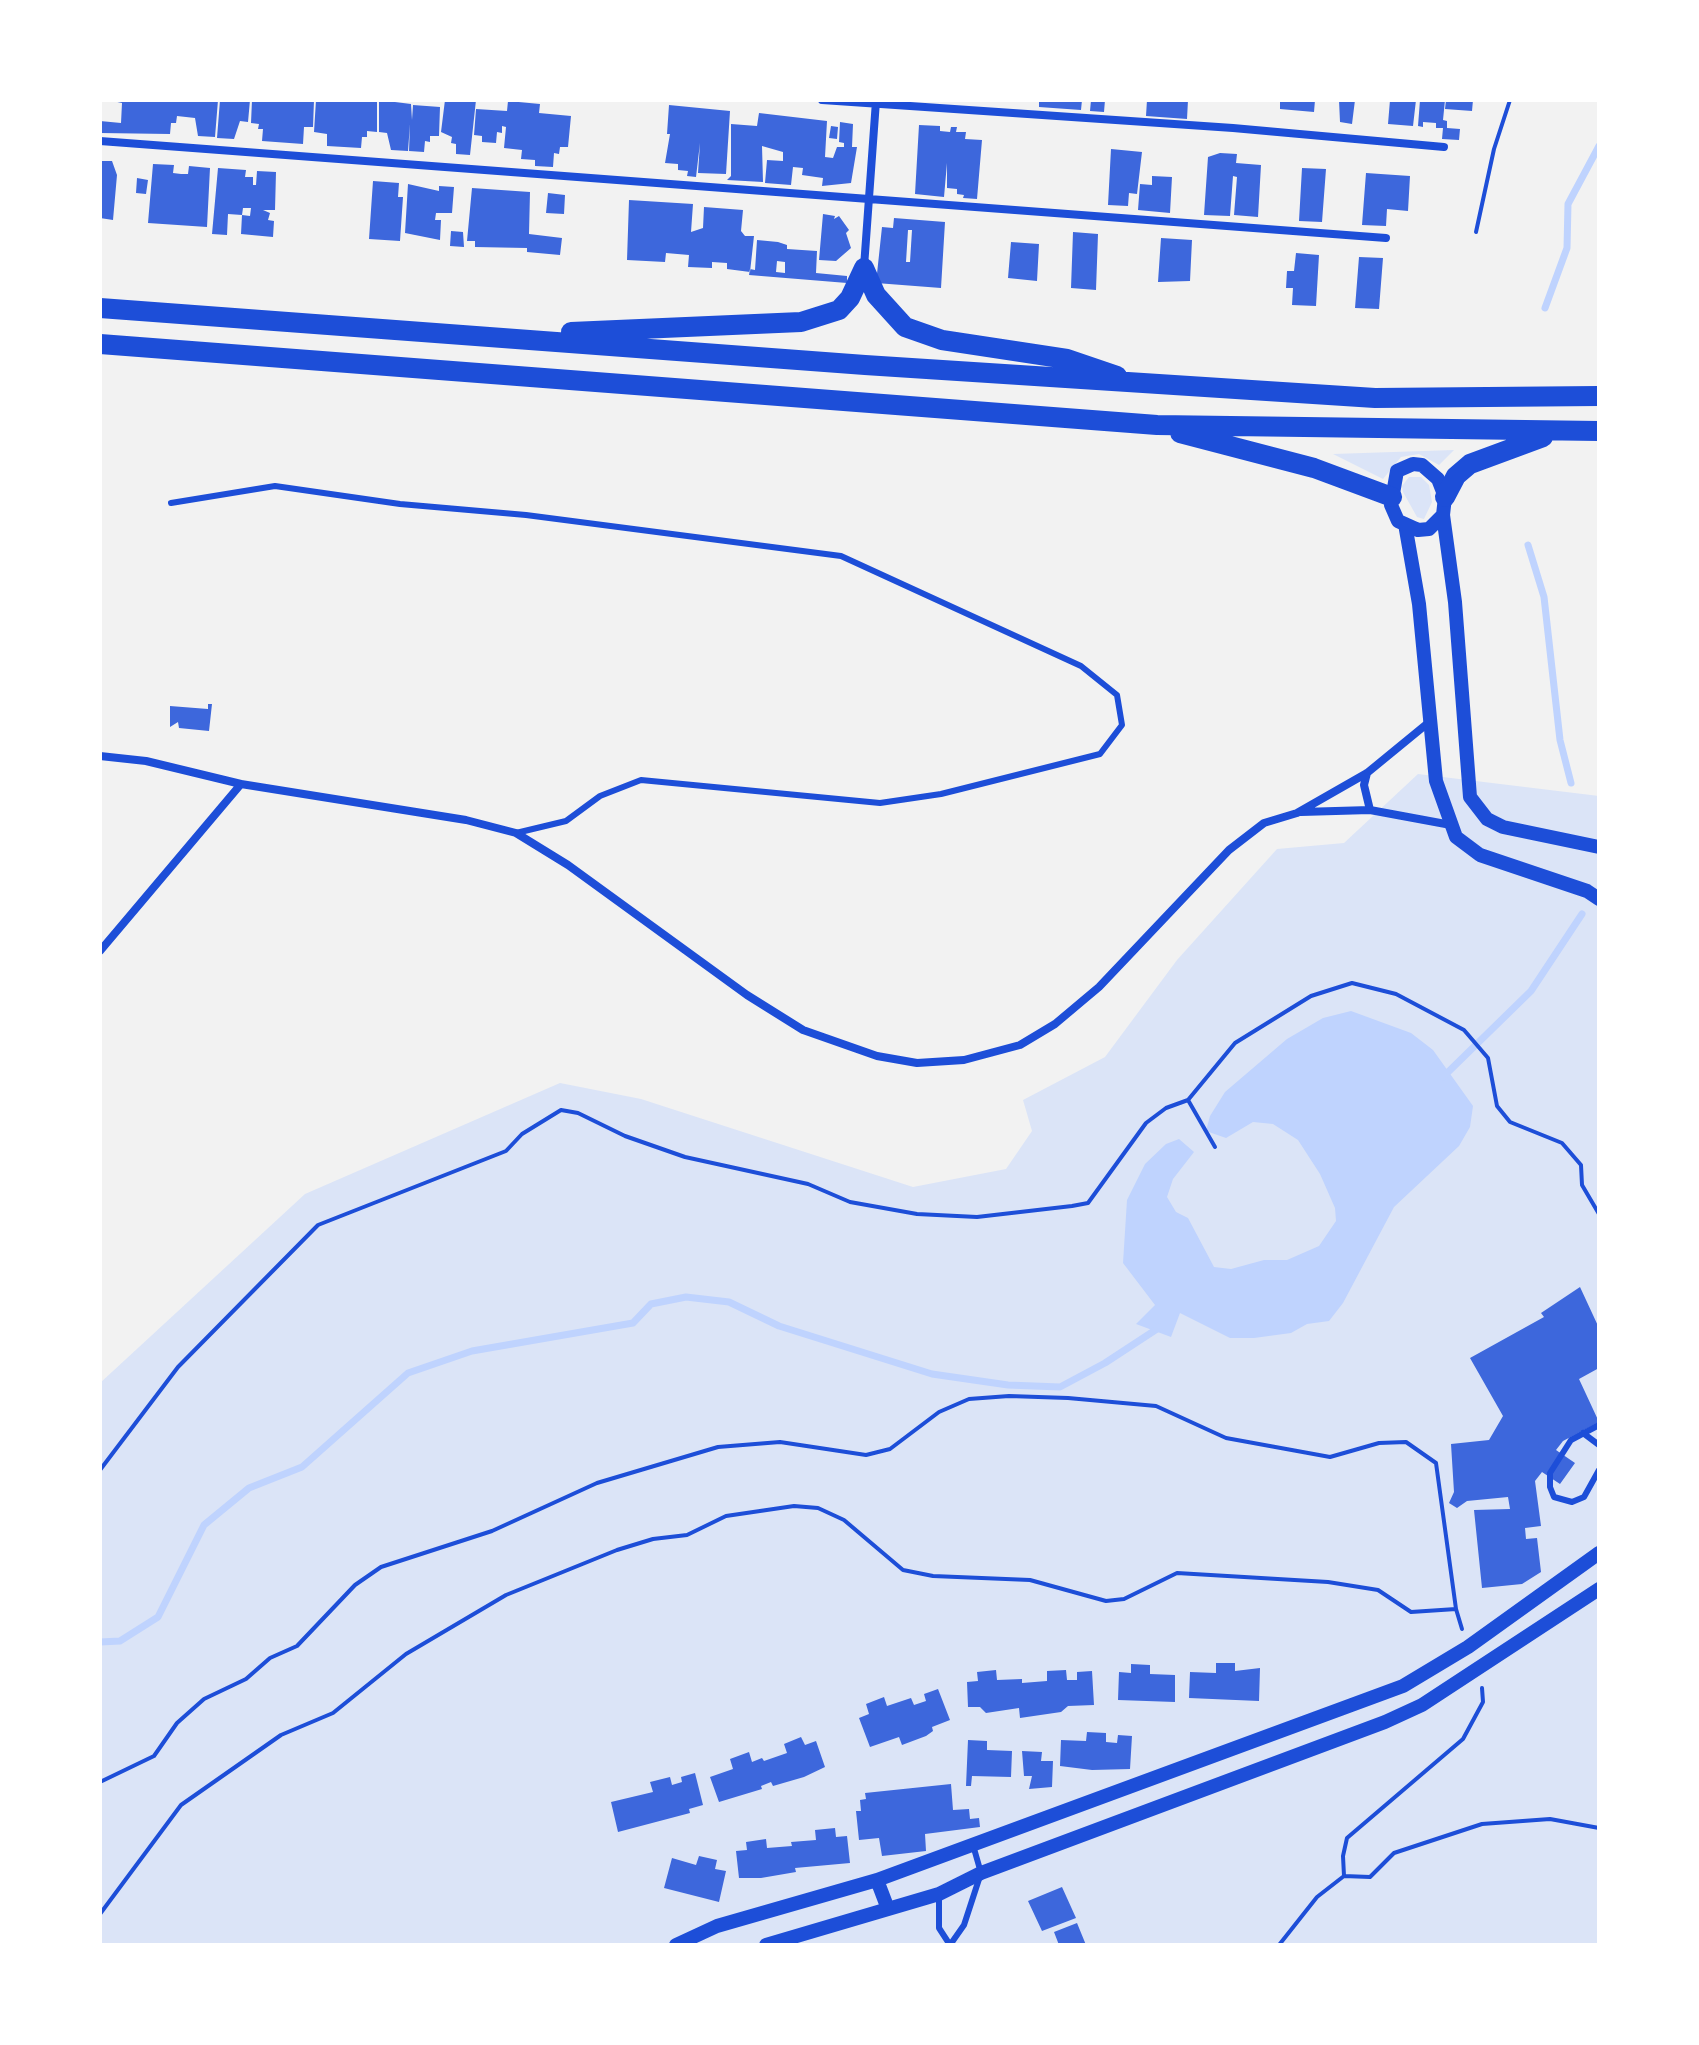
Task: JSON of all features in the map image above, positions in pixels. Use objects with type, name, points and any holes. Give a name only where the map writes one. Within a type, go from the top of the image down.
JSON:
[{"type":"highway","points":[[543,339],[605,329],[801,322],[839,310],[850,298],[864,268]]},
{"type":"highway","points":[[864,268],[876,295],[905,327],[942,340],[1067,359],[1132,382]]},
{"type":"highway","points":[[100,308],[865,365],[1375,398],[1599,396]]},
{"type":"highway","points":[[100,344],[1157,425],[1599,431]]},
{"type":"highway","points":[[1157,425],[1314,468],[1392,497]]},
{"type":"highway","points":[[1444,506],[1456,476],[1470,464],[1562,432]]},
{"type":"street","points":[[822,100],[1233,128],[1444,147]]},
{"type":"street","points":[[864,268],[876,102]]},
{"type":"street","points":[[100,141],[1386,238]]},
{"type":"street","points":[[1444,506],[1429,529],[1418,530],[1405,524],[1393,512],[1392,497],[1397,471],[1413,464],[1431,471],[1438,479],[1444,506],[1455,602],[1470,797],[1476,809],[1503,827],[1599,847]]},
{"type":"street","points":[[1405,524],[1419,604],[1428,723],[1436,781],[1451,825],[1463,845],[1480,855],[1587,891],[1599,899]]},
{"type":"street","points":[[100,756],[146,761],[241,784],[466,820],[516,833],[568,865],[747,995],[803,1030],[877,1056],[917,1063],[964,1060],[1020,1045],[1055,1024],[1099,987],[1229,850],[1264,823],[1297,813],[1367,773],[1428,723]]},
{"type":"street","points":[[1367,773],[1364,785],[1370,810]]},
{"type":"street","points":[[100,951],[241,784]]},
{"type":"street","points":[[1297,813],[1370,810],[1451,825]]},
{"type":"street","points":[[676,1945],[717,1926],[877,1880],[1403,1686],[1468,1647],[1599,1553]]},
{"type":"street","points":[[766,1945],[939,1894],[981,1873],[1385,1722],[1422,1705],[1599,1589]]},
{"type":"street","points":[[877,1880],[888,1909]]},
{"type":"lane","points":[[171,503],[286,486],[400,504],[526,515],[841,556],[1081,666],[1117,695],[1122,725],[1100,754],[987,783],[880,803],[641,780],[600,796],[566,821],[516,833]]},
{"type":"lane","points":[[1599,1425],[1571,1440],[1550,1473],[1554,1497],[1572,1502],[1584,1497],[1599,1470]]},
{"type":"lane","points":[[1583,1432],[1599,1445]]},
{"type":"lane","points":[[1468,1647],[1480,1666]]},
{"type":"lane","points":[[939,1894],[939,1928],[950,1945],[964,1925],[981,1873],[973,1845]]},
{"type":"path","points":[[1476,232],[1494,149],[1510,100]]},
{"type":"path","points":[[100,1470],[178,1367],[318,1225],[486,1161],[506,1151],[522,1134],[561,1110],[578,1113],[625,1136],[685,1157],[808,1184],[850,1202],[917,1214],[977,1217],[1088,1203],[1146,1123],[1166,1108],[1188,1100],[1235,1043],[1311,996],[1352,983],[1396,994],[1464,1030],[1488,1058],[1497,1106],[1510,1122],[1562,1143],[1581,1165],[1582,1185],[1599,1214]]},
{"type":"path","points":[[1188,1100],[1215,1147]]},
{"type":"path","points":[[100,1782],[154,1756],[177,1723],[204,1699],[297,1646],[355,1585],[381,1567],[492,1531],[597,1483],[718,1447],[780,1442],[866,1455],[890,1449],[939,1412],[969,1399],[1053,1397],[1156,1406],[1226,1438],[1330,1457],[1379,1443],[1406,1442],[1436,1463],[1456,1609],[1468,1647]]},
{"type":"path","points":[[100,1914],[181,1805],[281,1735],[333,1713],[406,1654],[506,1595],[562,1571],[653,1539],[687,1535],[726,1516],[794,1506],[818,1508],[844,1520],[903,1570],[933,1576],[1030,1580],[1106,1601],[1124,1599],[1177,1573],[1328,1582],[1378,1590],[1411,1612],[1456,1609]]},
{"type":"path","points":[[1344,1876],[1343,1856],[1347,1838],[1463,1739],[1483,1702],[1480,1666]]},
{"type":"path","points":[[1279,1945],[1317,1897],[1344,1876],[1370,1877],[1394,1853],[1482,1824],[1550,1819],[1599,1828]]},
{"type":"shaded area","points":[[1454,450],[1439,465],[1419,454],[1401,457],[1383,479],[1333,454]]},
{"type":"shaded area","points":[[1409,477],[1421,477],[1429,485],[1432,502],[1424,519],[1417,517],[1403,492],[1402,486]]},
{"type":"shaded area","points":[[1418,774],[1599,796],[1599,1945],[100,1945],[100,1383],[305,1194],[560,1083],[641,1099],[913,1187],[1006,1169],[1032,1131],[1023,1100],[1105,1057],[1177,960],[1277,849],[1344,843]]},
{"type":"water","points":[[1351,1011],[1411,1033],[1433,1050],[1473,1106],[1470,1127],[1459,1146],[1394,1207],[1343,1303],[1329,1321],[1307,1324],[1291,1333],[1254,1338],[1230,1338],[1180,1313],[1171,1337],[1136,1324],[1155,1305],[1123,1263],[1127,1200],[1145,1164],[1166,1144],[1179,1139],[1194,1152],[1173,1179],[1167,1197],[1176,1212],[1188,1218],[1214,1267],[1231,1269],[1264,1260],[1287,1260],[1319,1246],[1336,1221],[1335,1208],[1320,1174],[1298,1140],[1273,1124],[1253,1122],[1226,1138],[1206,1131],[1210,1116],[1225,1092],[1287,1039],[1323,1018]]},
{"type":"building","points":[[108,100],[218,100],[215,137],[198,136],[195,118],[177,116],[176,123],[171,123],[170,134],[100,133],[100,121],[121,123],[122,103]]},
{"type":"building","points":[[220,100],[250,100],[248,122],[240,121],[234,139],[217,138]]},
{"type":"building","points":[[252,100],[314,100],[313,127],[304,127],[303,144],[262,141],[263,129],[258,129],[259,124],[251,123]]},
{"type":"building","points":[[316,100],[377,100],[377,132],[367,131],[367,137],[362,137],[361,148],[327,146],[327,134],[314,132]]},
{"type":"building","points":[[379,100],[411,104],[412,120],[413,105],[440,107],[439,136],[430,136],[430,142],[425,141],[424,152],[409,151],[410,124],[408,151],[391,150],[387,133],[379,132]]},
{"type":"building","points":[[445,100],[476,100],[470,155],[456,154],[452,137],[441,132]]},
{"type":"building","points":[[1039,100],[1082,100],[1081,110],[1039,107]]},
{"type":"building","points":[[1091,100],[1105,100],[1104,112],[1090,111]]},
{"type":"building","points":[[1147,100],[1188,100],[1187,119],[1146,116]]},
{"type":"building","points":[[1280,100],[1315,100],[1314,112],[1280,109]]},
{"type":"building","points":[[1339,100],[1355,100],[1352,124],[1340,122]]},
{"type":"building","points":[[1390,100],[1416,100],[1413,126],[1388,124]]},
{"type":"building","points":[[1420,100],[1445,100],[1443,120],[1447,121],[1447,128],[1460,129],[1459,140],[1442,139],[1443,128],[1436,128],[1436,123],[1423,122],[1423,127],[1418,126]]},
{"type":"building","points":[[1446,100],[1473,100],[1472,111],[1445,109]]},
{"type":"building","points":[[508,101],[540,104],[539,113],[571,116],[568,147],[560,147],[559,154],[554,153],[553,167],[535,166],[535,160],[521,159],[522,150],[504,148],[506,127],[502,126],[502,133],[497,132],[496,143],[482,142],[482,136],[474,135],[476,109],[507,111]]},
{"type":"building","points":[[669,105],[730,111],[726,174],[698,173],[700,143],[696,177],[687,176],[688,171],[678,170],[678,164],[665,163],[670,134],[667,134]]},
{"type":"building","points":[[759,113],[827,121],[825,157],[833,158],[837,147],[844,147],[844,143],[839,142],[840,122],[853,124],[852,147],[857,147],[851,183],[822,186],[823,178],[802,175],[803,168],[793,167],[791,185],[765,183],[767,160],[783,161],[783,152],[762,146],[763,182],[727,180],[731,176],[731,124],[757,126]]},
{"type":"building","points":[[919,125],[940,126],[940,131],[950,132],[951,127],[957,127],[956,132],[966,132],[965,139],[982,140],[977,199],[963,198],[964,195],[957,194],[957,189],[947,188],[947,163],[944,197],[915,194]]},
{"type":"building","points":[[831,126],[838,127],[837,139],[829,138]]},
{"type":"building","points":[[1111,149],[1142,152],[1137,194],[1129,193],[1128,206],[1108,205]]},
{"type":"building","points":[[1220,153],[1237,154],[1236,163],[1261,165],[1258,217],[1234,215],[1237,177],[1233,176],[1230,216],[1204,215],[1208,157]]},
{"type":"building","points":[[100,161],[112,161],[117,175],[113,220],[100,218]]},
{"type":"building","points":[[153,164],[174,165],[173,173],[181,174],[188,174],[189,166],[210,168],[207,227],[148,223]]},
{"type":"building","points":[[218,168],[246,170],[245,177],[253,177],[253,185],[256,185],[257,171],[276,172],[275,210],[263,210],[270,213],[268,220],[274,221],[273,237],[241,234],[242,215],[228,214],[227,235],[212,234]],"holes":[[[243,208],[251,208],[250,216],[242,215]]]},
{"type":"building","points":[[1302,168],[1326,169],[1322,222],[1299,221]]},
{"type":"building","points":[[1366,173],[1410,176],[1408,211],[1387,209],[1386,226],[1362,225]]},
{"type":"building","points":[[1152,176],[1172,177],[1170,213],[1138,210],[1140,184],[1152,185]]},
{"type":"building","points":[[137,178],[148,180],[146,194],[136,193]]},
{"type":"building","points":[[373,181],[399,183],[398,197],[403,197],[400,241],[369,239]]},
{"type":"building","points":[[408,184],[439,191],[439,186],[454,187],[452,213],[436,213],[435,220],[441,220],[440,240],[405,233]]},
{"type":"building","points":[[472,188],[530,192],[529,234],[562,238],[560,255],[527,252],[527,248],[475,247],[475,241],[467,241]]},
{"type":"building","points":[[548,193],[565,195],[564,214],[546,213]]},
{"type":"building","points":[[629,200],[693,204],[691,232],[703,228],[704,207],[743,210],[741,231],[745,236],[754,236],[750,272],[727,269],[727,263],[712,262],[712,268],[688,267],[689,255],[666,253],[665,262],[627,260]]},
{"type":"building","points":[[823,214],[835,216],[834,219],[839,216],[849,230],[846,233],[851,248],[836,261],[819,260]]},
{"type":"building","points":[[894,218],[945,222],[941,288],[876,283],[882,227],[893,228]],"holes":[[[908,230],[912,230],[910,262],[906,262]]]},
{"type":"building","points":[[451,231],[463,232],[464,247],[450,246]]},
{"type":"building","points":[[1073,232],[1098,234],[1096,290],[1071,288]]},
{"type":"building","points":[[1161,238],[1192,240],[1190,281],[1158,282]]},
{"type":"building","points":[[757,240],[778,242],[787,245],[787,249],[817,251],[816,273],[847,276],[847,283],[749,275],[750,269],[755,270]],"holes":[[[777,261],[785,262],[785,273],[776,272]]]},
{"type":"building","points":[[1011,242],[1039,244],[1037,281],[1008,278]]},
{"type":"building","points":[[1296,253],[1319,255],[1316,306],[1292,305],[1293,288],[1286,288],[1287,271],[1294,271]]},
{"type":"building","points":[[1359,257],[1383,258],[1379,309],[1355,308]]},
{"type":"building","points":[[208,704],[212,704],[209,731],[179,728],[178,722],[170,727],[170,706],[208,709]]},
{"type":"building","points":[[1580,1287],[1599,1328],[1599,1368],[1579,1379],[1599,1422],[1563,1441],[1556,1450],[1575,1463],[1560,1484],[1542,1472],[1535,1481],[1541,1526],[1525,1528],[1526,1539],[1537,1538],[1541,1572],[1522,1584],[1482,1588],[1474,1510],[1510,1509],[1508,1497],[1467,1501],[1457,1508],[1449,1503],[1454,1492],[1451,1444],[1489,1440],[1503,1416],[1470,1358],[1544,1317],[1541,1313]]},
{"type":"building","points":[[1216,1663],[1235,1663],[1235,1671],[1260,1668],[1259,1701],[1189,1698],[1190,1672],[1216,1673]]},
{"type":"building","points":[[1131,1664],[1150,1665],[1150,1674],[1175,1675],[1175,1702],[1118,1700],[1119,1672],[1131,1673]]},
{"type":"building","points":[[996,1670],[997,1680],[1022,1679],[1022,1683],[1047,1681],[1047,1671],[1066,1670],[1067,1680],[1077,1680],[1077,1672],[1092,1671],[1094,1705],[1068,1706],[1061,1712],[1020,1718],[1019,1708],[986,1713],[980,1707],[968,1707],[967,1682],[978,1681],[977,1672]]},
{"type":"building","points":[[938,1689],[950,1720],[932,1727],[933,1731],[926,1736],[902,1745],[899,1737],[870,1747],[859,1718],[869,1714],[866,1704],[884,1697],[887,1706],[911,1698],[914,1705],[926,1701],[924,1694]]},
{"type":"building","points":[[1087,1732],[1106,1733],[1106,1742],[1117,1743],[1118,1735],[1132,1736],[1130,1769],[1092,1770],[1060,1766],[1061,1740],[1086,1741]]},
{"type":"building","points":[[801,1737],[805,1745],[816,1741],[825,1767],[804,1777],[773,1786],[771,1782],[761,1786],[762,1789],[719,1802],[710,1777],[733,1769],[730,1759],[749,1752],[752,1762],[762,1758],[764,1761],[787,1753],[784,1744]]},
{"type":"building","points":[[968,1740],[987,1741],[987,1750],[1012,1751],[1011,1777],[972,1776],[971,1786],[966,1786]]},
{"type":"building","points":[[1022,1751],[1042,1752],[1041,1761],[1053,1761],[1052,1787],[1029,1789],[1032,1776],[1024,1776]]},
{"type":"building","points":[[695,1773],[703,1805],[689,1809],[690,1813],[618,1832],[611,1802],[653,1792],[650,1782],[670,1777],[672,1785],[682,1782],[681,1777]]},
{"type":"building","points":[[951,1784],[953,1810],[969,1809],[970,1819],[979,1818],[980,1827],[925,1834],[926,1851],[882,1856],[879,1838],[859,1840],[856,1811],[861,1811],[860,1800],[866,1799],[865,1793]]},
{"type":"building","points":[[835,1828],[836,1837],[847,1836],[850,1863],[795,1868],[796,1872],[761,1878],[739,1878],[736,1851],[747,1850],[746,1842],[766,1839],[767,1848],[792,1846],[791,1842],[816,1840],[815,1830]]},
{"type":"building","points":[[699,1856],[717,1860],[715,1869],[726,1871],[719,1902],[664,1888],[672,1858],[696,1865]]},
{"type":"building","points":[[1062,1887],[1076,1918],[1042,1931],[1028,1901]]},
{"type":"building","points":[[1077,1923],[1086,1945],[1059,1945],[1054,1932]]},
{"type":"waterway","points":[[1545,308],[1567,248],[1568,204],[1599,146]]},
{"type":"waterway","points":[[1528,545],[1544,597],[1560,740],[1571,783]]},
{"type":"waterway","points":[[1443,1077],[1531,991],[1582,914]]},
{"type":"waterway","points":[[100,1642],[120,1641],[158,1617],[204,1525],[249,1488],[302,1467],[408,1373],[472,1351],[633,1323],[651,1304],[686,1297],[729,1302],[779,1326],[932,1374],[1008,1385],[1060,1387],[1105,1363],[1160,1327]]}]
